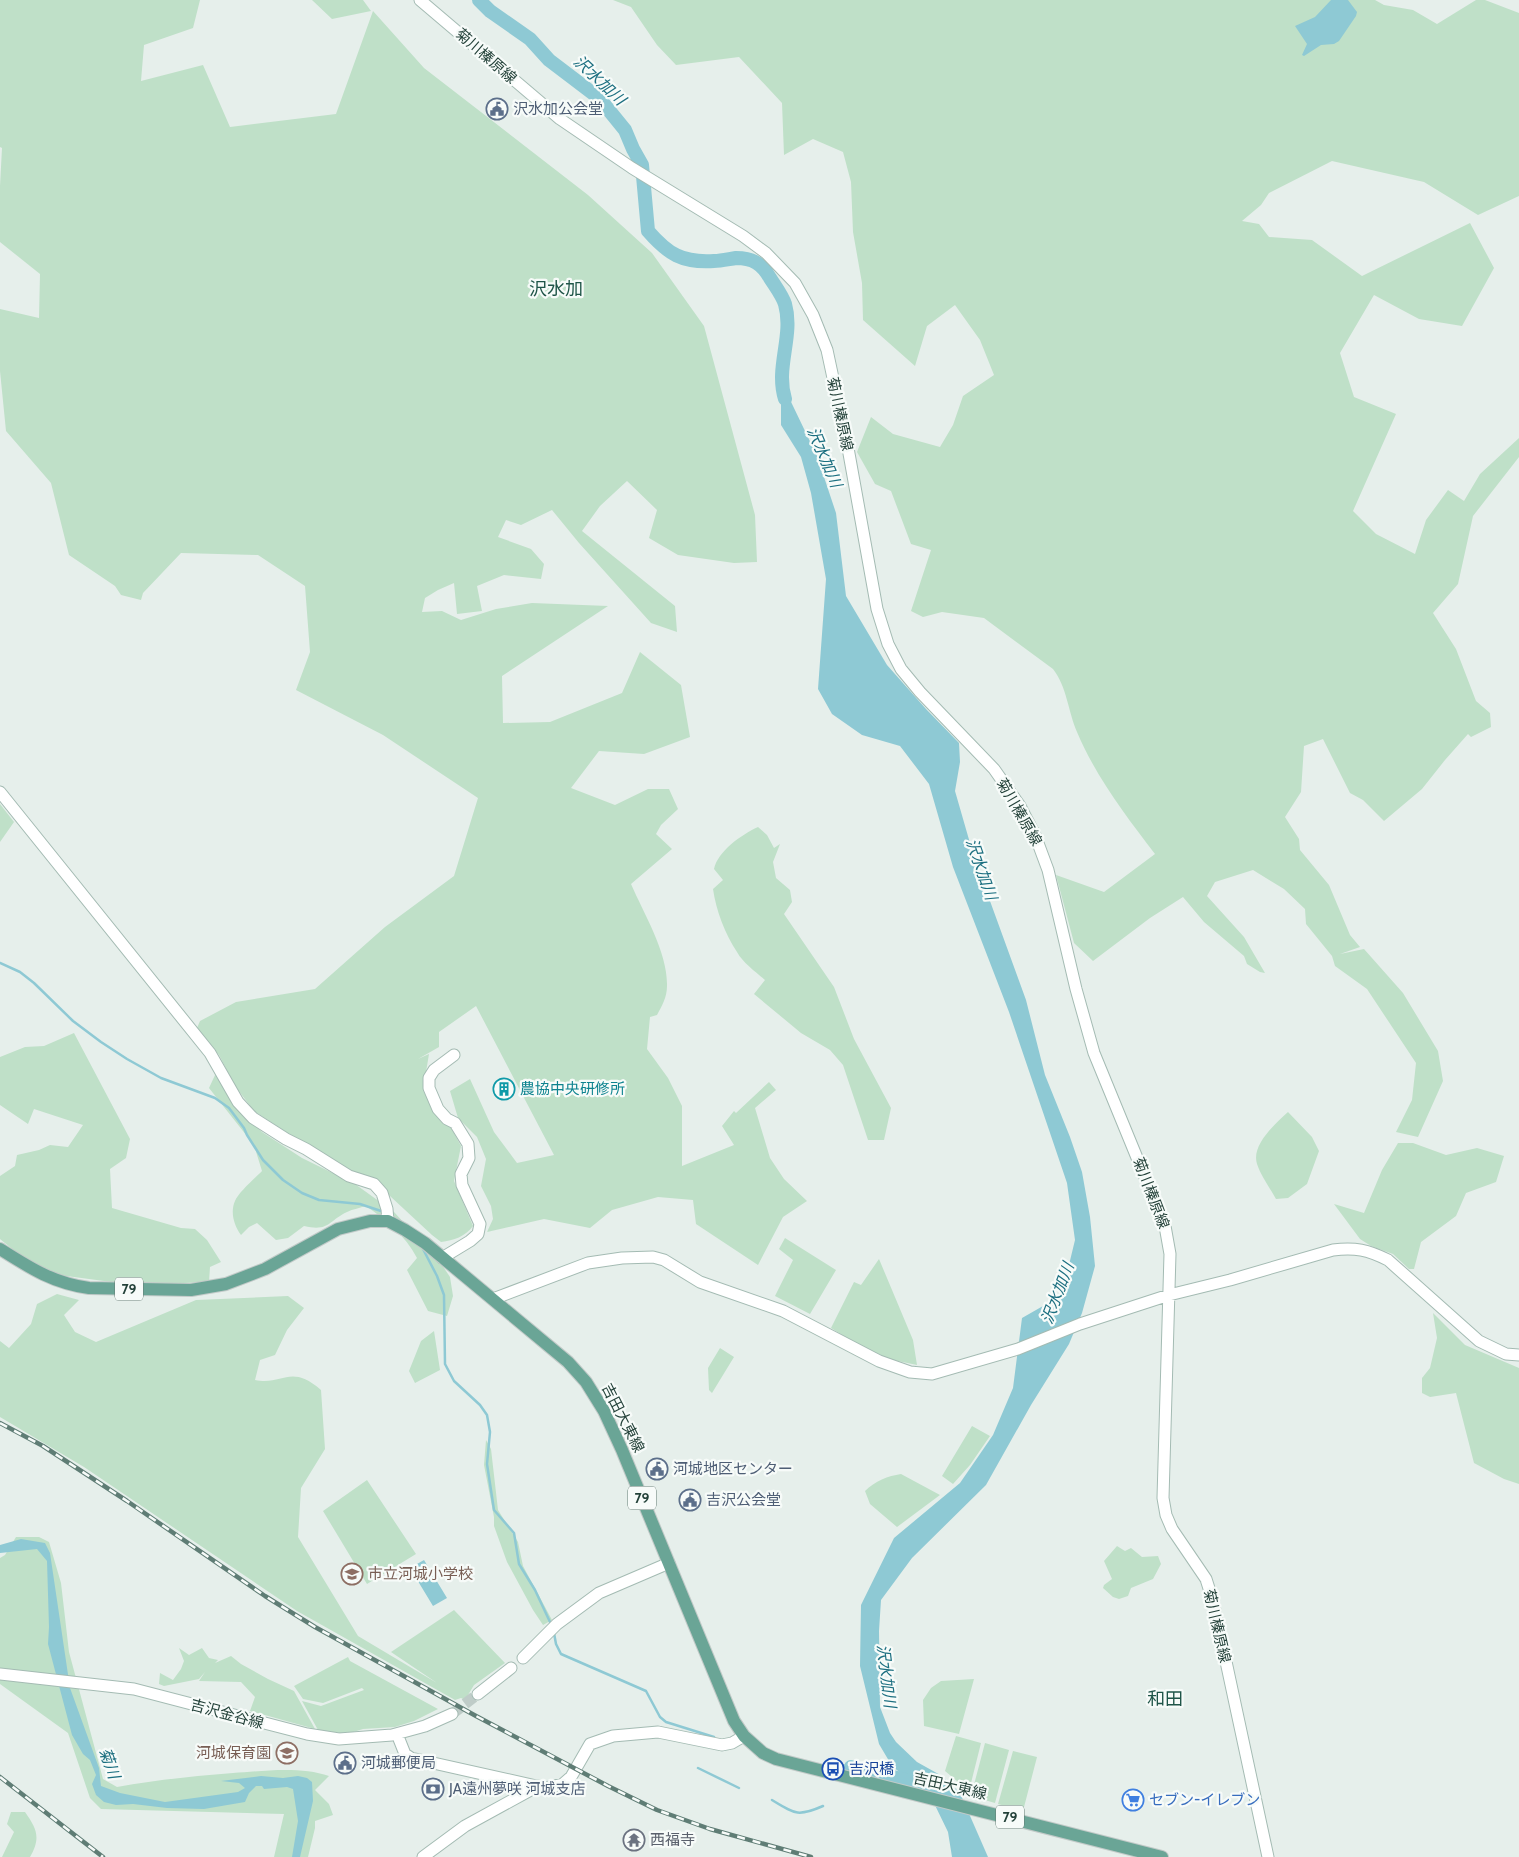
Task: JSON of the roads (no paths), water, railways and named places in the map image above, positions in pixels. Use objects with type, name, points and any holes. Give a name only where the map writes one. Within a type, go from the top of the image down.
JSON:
[{"type":"main road","name":"菊川榛原線","points":[[420,0],[560,119],[632,168],[743,236],[766,253],[795,283],[813,316],[827,350],[848,448],[878,609],[888,644],[902,669],[920,692],[994,769],[1020,806],[1035,835],[1048,870],[1076,989],[1094,1053],[1165,1226],[1170,1254],[1163,1498],[1166,1515],[1172,1529],[1206,1579],[1213,1601],[1268,1857]]},
{"type":"main road","points":[[0,792],[210,1053],[238,1102],[253,1118],[286,1139],[306,1149],[349,1176],[374,1184],[382,1194],[387,1209],[388,1221]]},
{"type":"main road","points":[[442,1258],[478,1234],[480,1224],[462,1185],[461,1174],[469,1158],[468,1144],[455,1123],[446,1118],[438,1109],[429,1088],[429,1078],[434,1070],[454,1055]]},
{"type":"main road","name":"79","points":[[0,1249],[46,1277],[73,1286],[191,1290],[226,1284],[264,1269],[338,1229],[370,1221],[388,1221]]},
{"type":"main road","name":"吉田大東線","points":[[388,1221],[405,1230],[493,1299],[568,1362],[586,1382],[604,1412],[622,1450],[734,1720],[744,1736],[763,1753],[776,1759],[1162,1857]]},
{"type":"main road","points":[[493,1299],[588,1263],[622,1258],[652,1257],[664,1260],[700,1282],[783,1310],[879,1361],[910,1372],[932,1374],[1018,1349],[1080,1324],[1169,1295],[1239,1278],[1333,1250],[1350,1248],[1370,1251],[1388,1260],[1479,1341],[1506,1354],[1519,1355]]},
{"type":"main road","points":[[522,1658],[557,1624],[599,1593],[669,1563]]},
{"type":"main road","points":[[478,1694],[511,1668]]},
{"type":"main road","name":"吉沢金谷線","points":[[0,1674],[134,1689],[307,1734],[339,1739],[397,1734],[425,1726],[452,1714]]},
{"type":"main road","points":[[397,1734],[405,1754],[411,1758],[545,1788],[563,1784],[571,1777],[590,1744],[613,1736],[658,1732],[722,1745],[732,1743],[744,1736]]},
{"type":"main road","points":[[423,1857],[465,1826],[538,1786]]},
{"type":"water","points":[[1331,0],[1348,0],[1357,12],[1356,16],[1339,41],[1334,44],[1321,45],[1304,56],[1302,55],[1307,44],[1295,26],[1315,17]]},
{"type":"water","points":[[781,381],[817,456],[836,513],[846,596],[887,665],[959,743],[960,762],[955,791],[974,857],[1026,1000],[1045,1075],[1082,1172],[1090,1217],[1095,1266],[1082,1313],[1069,1344],[1031,1405],[986,1485],[912,1558],[881,1600],[879,1631],[880,1707],[890,1733],[896,1742],[917,1762],[942,1776],[960,1793],[988,1857],[952,1857],[948,1832],[932,1799],[892,1766],[879,1744],[860,1666],[861,1605],[894,1538],[960,1483],[993,1435],[1013,1388],[1022,1318],[1043,1306],[1060,1302],[1075,1240],[1067,1183],[1009,1012],[953,867],[929,784],[900,746],[862,735],[832,714],[818,689],[826,579],[811,493],[801,457],[781,425]]},
{"type":"water","points":[[21,1539],[45,1543],[50,1553],[70,1688],[99,1768],[101,1786],[120,1793],[165,1802],[238,1792],[245,1788],[239,1783],[221,1781],[261,1776],[283,1778],[298,1776],[307,1778],[312,1782],[313,1801],[300,1857],[292,1857],[298,1821],[293,1789],[287,1787],[264,1789],[262,1786],[256,1786],[249,1793],[245,1802],[204,1809],[167,1808],[133,1804],[116,1805],[104,1802],[96,1795],[92,1784],[96,1775],[90,1760],[83,1754],[72,1735],[48,1644],[47,1561],[37,1549],[0,1553],[0,1545]]},
{"type":"water","points":[[424,1560],[447,1598],[433,1606],[410,1568]]},
{"type":"waterway","name":"沢水加川","points":[[479,0],[490,11],[530,39],[549,60],[599,98],[625,130],[642,165],[648,231],[662,246],[676,255],[693,260],[747,259],[756,263],[767,273],[784,301],[787,316],[782,375],[785,399]]},
{"type":"waterway","points":[[0,963],[20,972],[73,1021],[127,1059],[161,1078],[215,1098],[229,1108],[244,1128],[263,1160],[283,1180],[302,1193],[319,1200],[360,1204],[381,1211]]},
{"type":"waterway","points":[[423,1249],[437,1276],[444,1295],[445,1364],[454,1381],[480,1405],[487,1415],[490,1432],[487,1464],[494,1510],[514,1533],[519,1564],[535,1590],[550,1622]]},
{"type":"waterway","points":[[554,1633],[556,1644],[561,1654],[646,1691],[660,1717],[666,1722],[714,1737]]},
{"type":"waterway","points":[[837,1767],[836,1764],[851,1767]]},
{"type":"waterway","points":[[851,1767],[910,1781],[926,1780]]},
{"type":"waterway","points":[[698,1768],[739,1788]]},
{"type":"waterway","points":[[772,1800],[792,1811],[802,1813],[823,1806]]},
{"type":"tunnel","points":[[452,1714],[478,1694]]},
{"type":"railway","points":[[0,1423],[43,1446],[265,1596],[315,1627],[476,1716],[657,1810],[710,1829],[811,1857]]},
{"type":"railway","points":[[0,1777],[103,1857]]},
{"type":"place","name":"沢水加公会堂","points":[[497,109]]},
{"type":"place","name":"農協中央研修所","points":[[504,1089]]},
{"type":"place","name":"河城地区センター","points":[[657,1469]]},
{"type":"place","name":"吉沢公会堂","points":[[690,1500]]},
{"type":"place","name":"市立河城小学校","points":[[352,1574]]},
{"type":"place","name":"河城保育園","points":[[287,1753]]},
{"type":"place","name":"河城郵便局","points":[[345,1763]]},
{"type":"place","name":"吉沢橋","points":[[833,1769]]},
{"type":"place","name":"JA遠州夢咲 河城支店","points":[[433,1789]]},
{"type":"place","name":"セブン-イレブン","points":[[1133,1800]]},
{"type":"place","name":"西福寺","points":[[634,1840]]},
{"type":"district","name":"沢水加","points":[[556,289]]},
{"type":"district","name":"和田","points":[[1165,1699]]},
{"type":"water label","name":"菊川","points":[[110,1763]]}]
